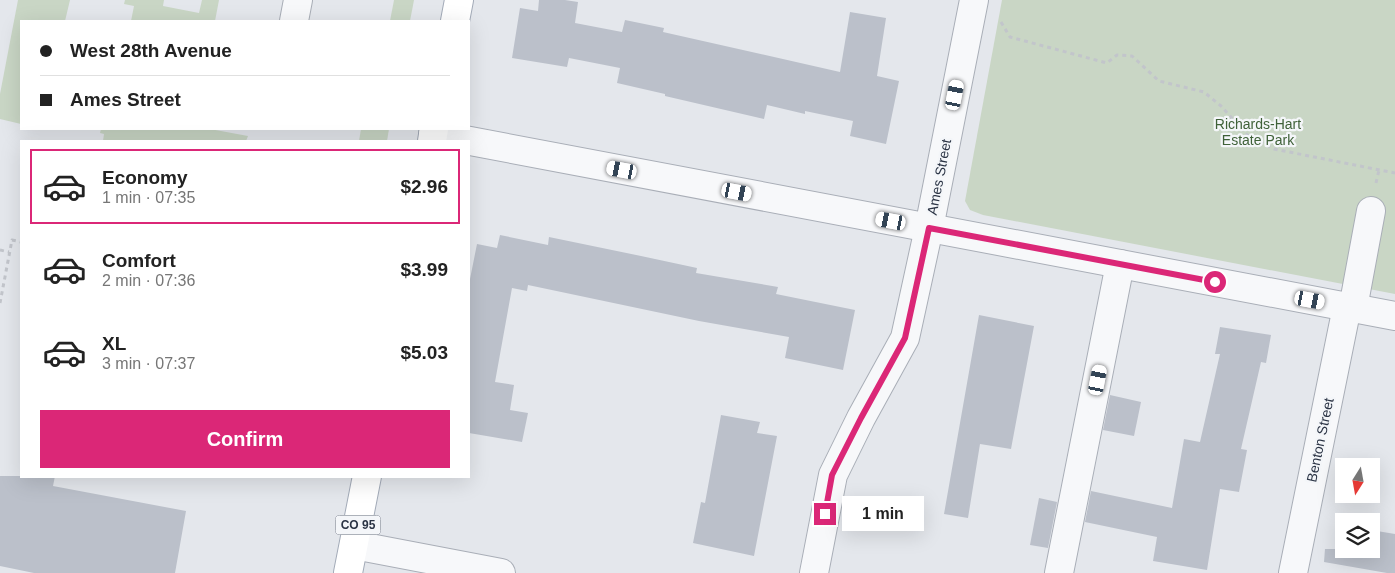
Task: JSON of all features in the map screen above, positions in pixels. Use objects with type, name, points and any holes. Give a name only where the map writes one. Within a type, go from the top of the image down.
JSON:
[{"type":"main road","points":[[455,20],[459,0]]},
{"type":"main road","name":"CO 95","points":[[348,573],[367,478]]},
{"type":"street","points":[[294,20],[298,0]]},
{"type":"street","name":"Ames Street","points":[[814,573],[832,475],[905,338],[929,228],[974,0]]},
{"type":"street","points":[[433,135],[460,140]]},
{"type":"street","points":[[470,142],[1395,316]]},
{"type":"street","name":"Benton Street","points":[[1293,573],[1371,210]]},
{"type":"street","points":[[1059,573],[1120,264]]},
{"type":"street","points":[[354,545],[501,573]]},
{"type":"path","points":[[1002,16],[1001,24],[1010,36],[1107,63],[1117,55],[1132,56],[1159,81],[1204,92],[1221,106],[1247,135],[1274,149],[1395,173]]},
{"type":"path","points":[[0,303],[12,240],[20,242]]},
{"type":"path","points":[[0,250],[10,252]]},
{"type":"green space","points":[[18,0],[70,0],[65,20],[20,20],[20,124],[0,119],[0,94]]},
{"type":"green space","points":[[125,0],[164,0],[163,6],[199,13],[202,0],[219,0],[215,20],[131,20],[134,6],[124,4]]},
{"type":"green space","points":[[394,0],[414,0],[410,20],[390,20]]},
{"type":"green space","name":"Richards-Hart Estate Park","points":[[1002,0],[1395,0],[1395,294],[983,215],[970,210],[965,201]]},
{"type":"green space","points":[[101,130],[215,130],[248,136],[246,140],[103,140],[104,134],[100,133]]},
{"type":"green space","points":[[361,130],[389,130],[387,140],[359,140]]},
{"type":"building","points":[[539,0],[578,2],[575,23],[622,32],[625,20],[664,28],[663,32],[840,72],[850,12],[886,18],[877,76],[899,81],[886,144],[850,136],[853,121],[805,111],[805,114],[767,105],[764,119],[617,83],[620,68],[569,58],[567,67],[512,58],[520,8],[538,11]]},
{"type":"building","points":[[500,235],[548,245],[549,237],[697,268],[696,273],[778,287],[776,294],[855,310],[843,370],[785,358],[789,337],[699,321],[528,285],[527,291],[512,288],[495,382],[514,385],[510,410],[528,413],[522,442],[470,433],[470,279],[477,244],[497,248]]},
{"type":"building","points":[[979,315],[1034,326],[1011,449],[980,444],[968,518],[944,514]]},
{"type":"building","points":[[1220,327],[1271,335],[1266,363],[1261,362],[1241,449],[1247,450],[1239,492],[1220,489],[1207,570],[1153,561],[1157,537],[1085,522],[1091,491],[1172,508],[1184,439],[1200,442],[1220,354],[1215,354]]},
{"type":"building","points":[[1110,395],[1141,402],[1134,436],[1103,430]]},
{"type":"building","points":[[721,415],[760,422],[757,433],[777,436],[754,556],[693,543],[701,502],[705,503]]},
{"type":"building","points":[[0,476],[55,478],[53,486],[186,511],[175,573],[34,573],[0,566]]},
{"type":"building","points":[[1039,498],[1057,502],[1048,548],[1030,545]]},
{"type":"building","points":[[1380,532],[1395,534],[1395,573],[1324,562],[1325,549],[1335,549],[1335,558],[1380,558]]},
{"type":"route","points":[[825,514],[832,475],[905,338],[929,228],[1215,282]]}]
